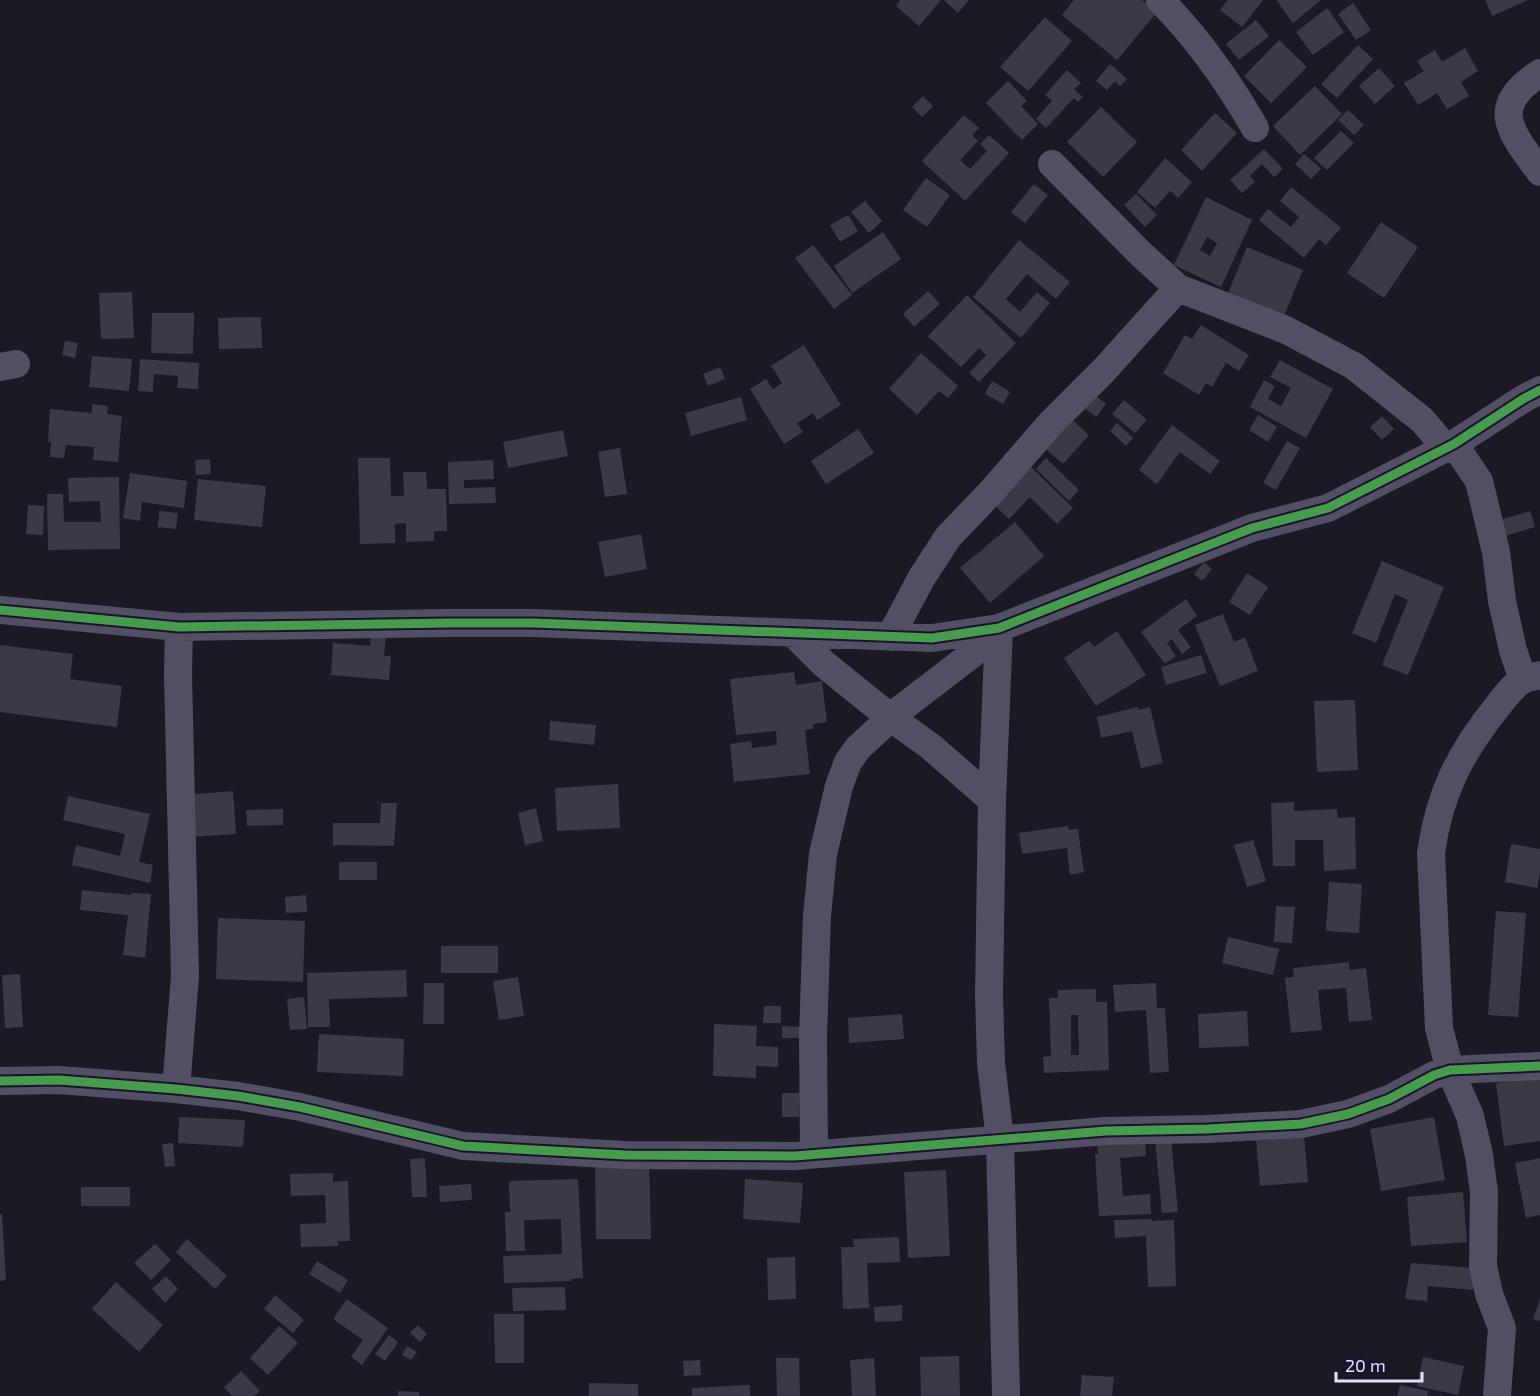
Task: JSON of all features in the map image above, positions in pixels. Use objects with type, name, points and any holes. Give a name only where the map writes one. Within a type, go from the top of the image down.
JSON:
[{"type":"street","points":[[1160,0],[1201,45],[1233,90],[1256,128]]},
{"type":"street","points":[[1540,73],[1523,84],[1510,102],[1509,124],[1540,172]]},
{"type":"street","points":[[1052,164],[1178,288],[1286,330],[1354,366],[1422,420],[1450,446],[1479,481],[1496,552],[1502,601],[1513,650],[1532,677],[1513,688],[1480,729],[1459,762],[1434,830],[1431,853],[1439,1028],[1450,1070],[1470,1116],[1482,1173],[1483,1266],[1502,1328],[1497,1396]]},
{"type":"street","points":[[890,637],[922,577],[948,537],[1178,288]]},
{"type":"street","points":[[0,610],[179,627],[491,623],[932,638],[999,628],[1252,528],[1328,508],[1450,446],[1540,390]]},
{"type":"street","points":[[176,1089],[184,976],[179,627]]},
{"type":"street","points":[[814,1154],[815,962],[823,854],[839,786],[858,748],[891,718],[971,655],[999,628]]},
{"type":"street","points":[[999,628],[992,800],[989,995],[991,1063],[1000,1139],[1006,1396]]},
{"type":"street","points":[[793,633],[824,663],[891,718],[930,746],[992,800]]},
{"type":"street","points":[[0,1081],[59,1080],[176,1089],[300,1107],[463,1146],[625,1155],[814,1154],[1106,1131],[1301,1124],[1348,1114],[1389,1099],[1434,1075],[1450,1070],[1540,1065]]},
{"type":"building","points":[[900,0],[941,0],[919,26],[896,6]]},
{"type":"building","points":[[944,0],[969,0],[958,13]]},
{"type":"building","points":[[1074,0],[1142,0],[1157,12],[1117,60],[1062,15]]},
{"type":"building","points":[[1228,0],[1263,0],[1242,27],[1220,10]]},
{"type":"building","points":[[1276,0],[1321,0],[1293,23]]},
{"type":"building","points":[[1485,0],[1528,0],[1492,16]]},
{"type":"building","points":[[1353,3],[1371,30],[1356,40],[1338,14]]},
{"type":"building","points":[[1327,8],[1344,32],[1313,55],[1296,32]]},
{"type":"building","points":[[1045,17],[1072,41],[1028,91],[1000,67]]},
{"type":"building","points":[[1256,20],[1269,36],[1239,60],[1226,44]]},
{"type":"building","points":[[1279,40],[1307,67],[1271,103],[1244,76]]},
{"type":"building","points":[[1358,45],[1373,59],[1337,98],[1321,84]]},
{"type":"building","points":[[1465,48],[1478,71],[1461,82],[1469,96],[1447,109],[1437,93],[1418,105],[1404,83],[1424,71],[1417,61],[1435,50],[1442,62]]},
{"type":"building","points":[[1110,64],[1127,79],[1120,86],[1115,81],[1107,90],[1096,81]]},
{"type":"building","points":[[1379,68],[1395,86],[1375,104],[1359,86]]},
{"type":"building","points":[[1067,70],[1081,83],[1074,89],[1083,97],[1078,102],[1074,98],[1046,128],[1036,119],[1052,101],[1045,95]]},
{"type":"building","points":[[1008,81],[1027,101],[1021,106],[1038,124],[1022,140],[986,103]]},
{"type":"building","points":[[1315,86],[1342,114],[1300,155],[1273,126]]},
{"type":"building","points":[[923,96],[933,106],[922,117],[912,107]]},
{"type":"building","points":[[1101,107],[1137,142],[1103,177],[1067,142]]},
{"type":"building","points":[[1348,110],[1364,125],[1354,135],[1338,120]]},
{"type":"building","points":[[1215,113],[1237,133],[1202,171],[1181,150]]},
{"type":"building","points":[[964,115],[979,128],[972,135],[978,141],[960,160],[970,169],[987,151],[980,144],[989,135],[1009,153],[965,201],[922,161]]},
{"type":"building","points":[[1341,131],[1354,143],[1327,170],[1314,158]]},
{"type":"building","points":[[1264,149],[1283,169],[1274,177],[1262,164],[1250,176],[1255,182],[1242,193],[1230,180]]},
{"type":"building","points":[[1304,154],[1321,169],[1311,179],[1295,164]]},
{"type":"building","points":[[1165,158],[1192,182],[1178,198],[1170,191],[1155,208],[1137,192]]},
{"type":"building","points":[[926,178],[950,195],[927,227],[903,210]]},
{"type":"building","points":[[1034,184],[1048,195],[1025,223],[1011,212]]},
{"type":"building","points":[[1291,187],[1341,228],[1326,245],[1319,239],[1304,258],[1259,220],[1268,209],[1291,227],[1299,217],[1280,201]]},
{"type":"building","points":[[1136,194],[1157,215],[1145,227],[1124,205]]},
{"type":"building","points":[[1206,197],[1252,220],[1221,287],[1174,265]],"holes":[[[1207,237],[1217,243],[1210,256],[1200,250]]]},
{"type":"building","points":[[865,201],[882,221],[869,233],[851,212]]},
{"type":"building","points":[[848,215],[858,231],[840,242],[830,225]]},
{"type":"building","points":[[1381,222],[1418,247],[1384,298],[1347,273]]},
{"type":"building","points":[[883,232],[901,259],[852,293],[834,266]]},
{"type":"building","points":[[1019,240],[1070,282],[1056,299],[1027,274],[1006,299],[1020,312],[1037,292],[1050,303],[1021,338],[973,297]]},
{"type":"building","points":[[813,245],[852,295],[834,309],[795,258]]},
{"type":"building","points":[[1247,247],[1303,270],[1284,316],[1228,293]]},
{"type":"building","points":[[928,291],[940,304],[914,327],[903,314]]},
{"type":"building","points":[[132,292],[134,338],[101,339],[99,293]]},
{"type":"building","points":[[967,295],[1016,343],[979,382],[969,373],[986,355],[979,348],[961,367],[928,336]]},
{"type":"building","points":[[152,313],[194,313],[193,354],[151,353]]},
{"type":"building","points":[[261,317],[262,348],[219,349],[218,318]]},
{"type":"building","points":[[1201,325],[1249,355],[1239,371],[1226,363],[1212,387],[1206,383],[1199,395],[1163,373],[1185,335],[1192,339]]},
{"type":"building","points":[[65,341],[78,343],[75,358],[62,355]]},
{"type":"building","points":[[804,345],[841,405],[817,420],[813,413],[797,423],[803,432],[784,444],[750,389],[766,379],[773,389],[782,383],[771,366]]},
{"type":"building","points":[[921,353],[958,386],[948,398],[939,391],[917,415],[889,389]]},
{"type":"building","points":[[92,356],[132,359],[129,391],[89,387]]},
{"type":"building","points":[[140,359],[199,363],[198,389],[177,388],[178,376],[154,374],[153,392],[138,391]]},
{"type":"building","points":[[1280,360],[1333,389],[1306,438],[1250,407],[1264,380],[1275,386],[1268,399],[1281,406],[1291,388],[1270,377]]},
{"type":"building","points":[[720,367],[725,379],[708,386],[703,374]]},
{"type":"building","points":[[992,381],[1010,392],[1003,404],[985,394]]},
{"type":"building","points":[[1093,394],[1106,404],[1096,417],[1083,407]]},
{"type":"building","points":[[741,397],[747,420],[691,436],[685,413]]},
{"type":"building","points":[[1124,400],[1147,420],[1135,433],[1112,414]]},
{"type":"building","points":[[92,404],[108,406],[107,414],[122,416],[118,462],[93,460],[94,447],[66,445],[64,458],[50,457],[51,442],[48,442],[50,409],[92,413]]},
{"type":"building","points":[[1067,415],[1089,435],[1063,464],[1040,444]]},
{"type":"building","points":[[1258,415],[1277,427],[1268,442],[1249,430]]},
{"type":"building","points":[[1382,416],[1394,429],[1382,440],[1370,427]]},
{"type":"building","points":[[1117,423],[1133,438],[1126,446],[1110,431]]},
{"type":"building","points":[[1172,425],[1220,461],[1210,474],[1180,452],[1157,484],[1139,470]]},
{"type":"building","points":[[858,429],[874,453],[826,484],[811,461]]},
{"type":"building","points":[[563,430],[568,456],[508,468],[503,442]]},
{"type":"building","points":[[1287,441],[1300,448],[1276,490],[1263,483]]},
{"type":"building","points":[[620,448],[627,494],[605,497],[598,452]]},
{"type":"building","points":[[358,458],[390,458],[391,496],[404,496],[403,472],[426,472],[427,489],[446,489],[447,531],[434,531],[434,541],[406,542],[406,523],[395,524],[395,543],[360,544]]},
{"type":"building","points":[[1046,458],[1079,490],[1069,501],[1036,469]]},
{"type":"building","points":[[210,459],[211,474],[196,475],[195,460]]},
{"type":"building","points":[[493,460],[494,479],[464,480],[464,488],[495,487],[496,503],[449,504],[448,462]]},
{"type":"building","points":[[1025,461],[1073,508],[1057,524],[1030,497],[1009,519],[988,499]]},
{"type":"building","points":[[130,473],[187,481],[184,508],[142,502],[140,521],[123,518]]},
{"type":"building","points":[[119,477],[120,549],[48,550],[47,494],[63,494],[64,522],[101,522],[100,501],[69,502],[68,478]]},
{"type":"building","points":[[198,479],[266,486],[262,527],[194,520]]},
{"type":"building","points":[[28,505],[44,506],[43,535],[26,534]]},
{"type":"building","points":[[159,511],[178,513],[176,529],[158,527]]},
{"type":"building","points":[[1530,511],[1535,527],[1505,536],[1500,520]]},
{"type":"building","points":[[1015,522],[1044,556],[990,603],[960,568]]},
{"type":"building","points":[[641,534],[647,569],[605,577],[598,542]]},
{"type":"building","points":[[1382,561],[1444,587],[1408,675],[1382,665],[1408,600],[1395,594],[1376,643],[1352,633]]},
{"type":"building","points":[[1204,562],[1212,569],[1202,581],[1194,574]]},
{"type":"building","points":[[1247,573],[1268,587],[1250,615],[1229,602]]},
{"type":"building","points":[[1186,599],[1197,616],[1178,630],[1191,647],[1182,654],[1172,639],[1167,643],[1176,656],[1165,664],[1141,632]]},
{"type":"building","points":[[1223,614],[1234,642],[1245,637],[1258,671],[1220,686],[1195,625]]},
{"type":"building","points":[[1117,631],[1146,675],[1096,706],[1064,658],[1089,641],[1094,647]]},
{"type":"building","points":[[371,636],[386,637],[384,656],[391,656],[389,680],[331,675],[333,643],[370,646]]},
{"type":"building","points":[[0,645],[73,654],[70,679],[122,686],[117,727],[0,712]]},
{"type":"building","points":[[1201,655],[1207,673],[1166,685],[1161,667]]},
{"type":"building","points":[[794,672],[796,685],[822,681],[827,722],[813,724],[813,729],[805,730],[810,774],[734,782],[730,744],[751,741],[752,748],[777,745],[776,731],[736,735],[730,679]]},
{"type":"building","points":[[1355,700],[1358,770],[1317,772],[1314,701]]},
{"type":"building","points":[[1138,707],[1138,710],[1150,707],[1163,763],[1141,768],[1132,731],[1101,738],[1097,717]]},
{"type":"building","points":[[550,721],[596,725],[594,745],[549,740]]},
{"type":"building","points":[[618,784],[620,828],[557,831],[555,788]]},
{"type":"building","points":[[233,791],[236,834],[188,837],[185,795]]},
{"type":"building","points":[[68,796],[150,814],[139,862],[153,865],[150,883],[72,865],[76,845],[120,856],[125,834],[63,820]]},
{"type":"building","points":[[1294,802],[1294,811],[1337,809],[1338,818],[1355,817],[1356,869],[1324,871],[1323,840],[1295,840],[1295,866],[1273,866],[1271,803]]},
{"type":"building","points":[[381,803],[397,803],[394,846],[333,845],[333,823],[380,823]]},
{"type":"building","points":[[536,808],[543,841],[525,845],[518,813]]},
{"type":"building","points":[[283,809],[283,825],[247,826],[246,810]]},
{"type":"building","points":[[1068,826],[1069,830],[1078,829],[1084,872],[1070,875],[1067,848],[1022,854],[1019,833]]},
{"type":"building","points":[[1253,840],[1266,881],[1247,887],[1234,845]]},
{"type":"building","points":[[1511,844],[1540,849],[1537,888],[1505,882]]},
{"type":"building","points":[[339,862],[377,862],[377,880],[339,880]]},
{"type":"building","points":[[1329,882],[1362,884],[1359,933],[1326,931]]},
{"type":"building","points":[[82,890],[131,895],[131,893],[151,894],[145,958],[123,955],[128,915],[80,910]]},
{"type":"building","points":[[306,895],[307,912],[286,913],[285,897]]},
{"type":"building","points":[[1276,906],[1295,907],[1292,943],[1274,942]]},
{"type":"building","points":[[1496,911],[1526,913],[1518,1017],[1488,1015]]},
{"type":"building","points":[[218,918],[305,921],[303,982],[216,979]]},
{"type":"building","points":[[1228,937],[1279,949],[1273,975],[1222,963]]},
{"type":"building","points":[[441,946],[498,946],[498,973],[441,973]]},
{"type":"building","points":[[1349,962],[1349,970],[1366,968],[1372,1020],[1349,1022],[1346,988],[1318,990],[1322,1030],[1291,1033],[1285,978],[1294,977],[1293,968]]},
{"type":"building","points":[[406,970],[407,997],[329,999],[330,1027],[308,1027],[307,973]]},
{"type":"building","points":[[20,974],[23,1027],[5,1028],[2,975]]},
{"type":"building","points":[[518,977],[524,1016],[499,1020],[493,981]]},
{"type":"building","points":[[424,983],[444,983],[444,1024],[423,1024]]},
{"type":"building","points":[[1156,983],[1157,1008],[1165,1008],[1169,1072],[1150,1073],[1146,1010],[1115,1012],[1113,985]]},
{"type":"building","points":[[1096,989],[1096,1002],[1107,1002],[1109,1070],[1044,1073],[1043,1057],[1051,1056],[1049,998],[1058,998],[1058,990]],"holes":[[[1071,1015],[1078,1015],[1079,1055],[1071,1055]]]},
{"type":"building","points":[[304,997],[307,1029],[290,1030],[287,999]]},
{"type":"building","points":[[764,1006],[781,1006],[781,1023],[763,1023]]},
{"type":"building","points":[[1247,1011],[1249,1046],[1199,1048],[1198,1014]]},
{"type":"building","points":[[902,1014],[904,1039],[849,1043],[848,1018]]},
{"type":"building","points":[[714,1024],[757,1026],[756,1046],[778,1047],[778,1067],[756,1066],[756,1078],[713,1076]]},
{"type":"building","points":[[782,1026],[801,1027],[801,1038],[782,1038]]},
{"type":"building","points":[[319,1034],[404,1039],[403,1076],[317,1072]]},
{"type":"building","points":[[1540,1077],[1540,1141],[1504,1146],[1496,1083]]},
{"type":"building","points":[[782,1093],[800,1093],[799,1117],[782,1117]]},
{"type":"building","points":[[179,1117],[245,1120],[243,1147],[178,1143]]},
{"type":"building","points":[[1434,1117],[1445,1180],[1381,1191],[1370,1129]]},
{"type":"building","points":[[1304,1135],[1308,1182],[1260,1186],[1256,1139]]},
{"type":"building","points":[[1145,1137],[1146,1156],[1120,1158],[1123,1196],[1150,1194],[1151,1214],[1099,1216],[1095,1154],[1098,1154],[1097,1141]]},
{"type":"building","points":[[1171,1139],[1178,1212],[1162,1213],[1155,1140]]},
{"type":"building","points":[[173,1143],[175,1166],[165,1167],[162,1144]]},
{"type":"building","points":[[425,1158],[427,1197],[412,1197],[410,1159]]},
{"type":"building","points":[[1540,1158],[1540,1215],[1526,1218],[1515,1163]]},
{"type":"building","points":[[649,1159],[651,1239],[596,1239],[595,1160]]},
{"type":"building","points":[[946,1170],[950,1256],[908,1258],[904,1172]]},
{"type":"building","points":[[333,1173],[333,1182],[348,1181],[350,1241],[338,1241],[338,1246],[301,1247],[300,1224],[326,1223],[325,1195],[291,1196],[290,1174]]},
{"type":"building","points":[[578,1179],[583,1278],[571,1279],[571,1281],[504,1283],[503,1256],[562,1254],[561,1219],[524,1220],[525,1251],[506,1251],[505,1212],[510,1212],[509,1181]]},
{"type":"building","points":[[745,1179],[803,1183],[800,1223],[743,1219]]},
{"type":"building","points":[[471,1184],[472,1200],[440,1202],[439,1186]]},
{"type":"building","points":[[81,1187],[130,1187],[130,1206],[81,1206]]},
{"type":"building","points":[[1463,1192],[1467,1242],[1411,1246],[1407,1197]]},
{"type":"building","points":[[0,1214],[2,1214],[6,1280],[0,1281]]},
{"type":"building","points":[[1152,1219],[1152,1221],[1174,1220],[1176,1286],[1148,1287],[1146,1236],[1115,1238],[1114,1220]]},
{"type":"building","points":[[899,1237],[900,1262],[867,1263],[869,1308],[843,1309],[841,1247],[854,1247],[853,1239]]},
{"type":"building","points":[[187,1239],[227,1276],[215,1289],[176,1252]]},
{"type":"building","points":[[155,1244],[171,1260],[151,1280],[134,1263]]},
{"type":"building","points":[[795,1257],[796,1299],[768,1300],[767,1258]]},
{"type":"building","points":[[317,1261],[348,1280],[340,1293],[309,1274]]},
{"type":"building","points":[[1411,1263],[1474,1268],[1473,1290],[1428,1286],[1427,1301],[1405,1299]]},
{"type":"building","points":[[166,1276],[178,1289],[165,1303],[152,1289]]},
{"type":"building","points":[[116,1282],[163,1325],[139,1352],[92,1309]]},
{"type":"building","points":[[565,1287],[566,1310],[513,1311],[512,1288]]},
{"type":"building","points":[[275,1295],[304,1320],[293,1333],[264,1309]]},
{"type":"building","points":[[347,1299],[388,1328],[362,1365],[351,1357],[363,1340],[333,1319]]},
{"type":"building","points":[[1540,1299],[1540,1321],[1533,1319]]},
{"type":"building","points":[[902,1305],[902,1321],[875,1322],[874,1307]]},
{"type":"building","points":[[494,1314],[524,1314],[524,1363],[495,1363]]},
{"type":"building","points":[[418,1325],[427,1334],[420,1342],[410,1333]]},
{"type":"building","points":[[279,1326],[298,1343],[268,1375],[250,1358]]},
{"type":"building","points":[[389,1335],[398,1342],[385,1361],[375,1354]]},
{"type":"building","points":[[407,1346],[417,1352],[411,1360],[402,1355]]},
{"type":"building","points":[[959,1356],[960,1396],[921,1396],[920,1357]]},
{"type":"building","points":[[1423,1357],[1464,1366],[1458,1395],[1417,1386]]},
{"type":"building","points":[[776,1358],[799,1358],[800,1396],[777,1396]]},
{"type":"building","points":[[874,1358],[876,1396],[852,1396],[850,1360]]},
{"type":"building","points":[[700,1360],[701,1375],[684,1376],[683,1361]]},
{"type":"building","points":[[241,1371],[260,1391],[254,1396],[232,1396],[224,1387]]},
{"type":"building","points":[[1082,1375],[1114,1377],[1112,1396],[1080,1396]]},
{"type":"building","points":[[589,1383],[638,1384],[638,1396],[589,1396]]},
{"type":"building","points":[[750,1385],[750,1396],[692,1396],[692,1388]]},
{"type":"building","points":[[1400,1385],[1428,1391],[1427,1396],[1397,1396]]},
{"type":"building","points":[[398,1391],[419,1392],[419,1396],[398,1396]]},
{"type":"cycle path","points":[[0,610],[179,627],[533,623],[932,638],[999,628],[1252,528],[1328,508],[1454,444],[1540,390]]},
{"type":"cycle path","points":[[0,1081],[59,1080],[238,1096],[300,1107],[463,1146],[625,1155],[795,1156],[1106,1131],[1301,1124],[1348,1114],[1389,1099],[1434,1075],[1450,1070],[1540,1066]]}]
